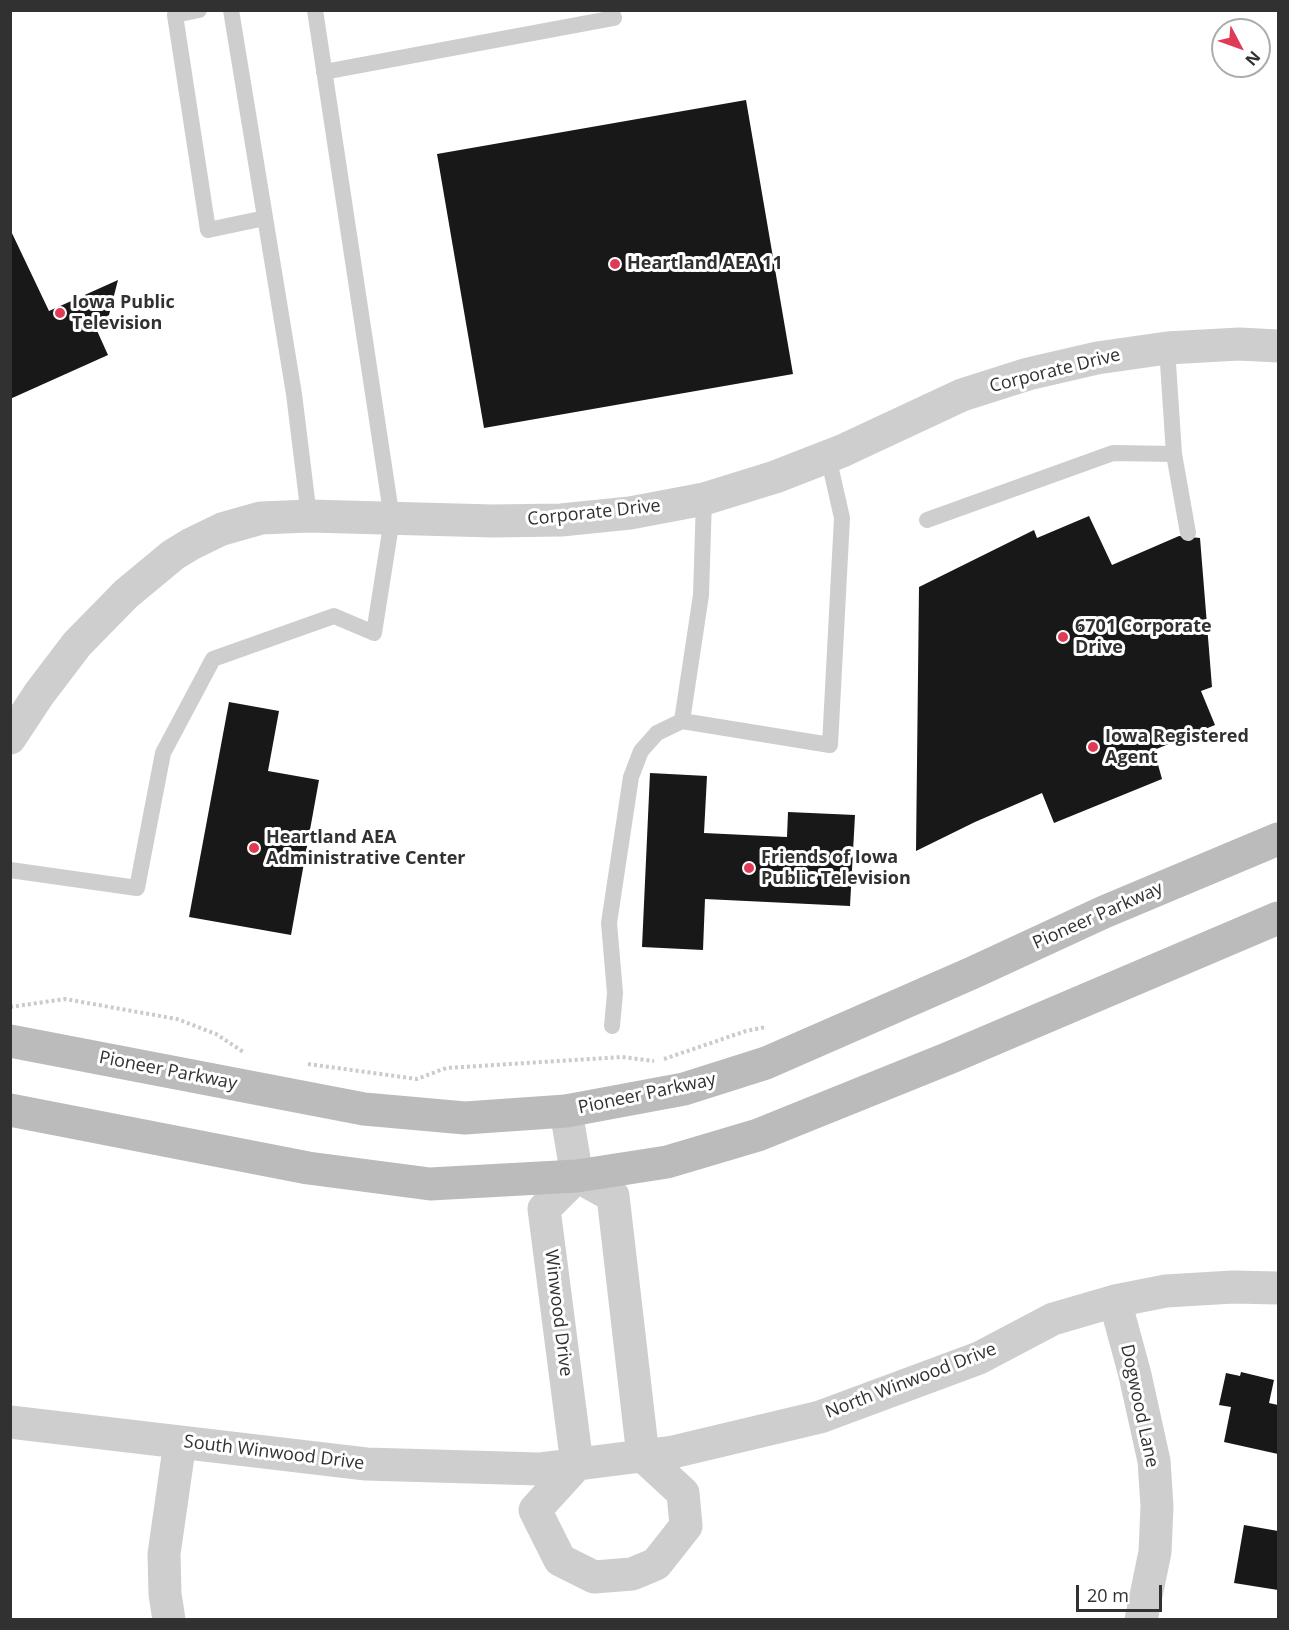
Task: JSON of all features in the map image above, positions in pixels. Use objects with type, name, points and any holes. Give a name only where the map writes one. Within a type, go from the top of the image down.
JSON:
[{"type":"street","name":"Corporate Drive","points":[[10,738],[39,694],[77,644],[126,594],[173,555],[222,529],[261,519],[309,516],[493,522],[561,520],[630,513],[704,499],[775,477],[828,456],[962,395],[1028,374],[1097,358],[1167,348],[1239,344],[1278,346]]},
{"type":"street","name":"Pioneer Parkway","points":[[10,1041],[364,1108],[465,1118],[566,1111],[684,1089],[766,1063],[972,973],[1104,912],[1278,839]]},
{"type":"street","points":[[10,1110],[308,1168],[430,1184],[577,1176],[667,1162],[758,1135],[949,1058],[1278,918]]},
{"type":"street","points":[[566,1111],[577,1176]]},
{"type":"street","points":[[577,1176],[613,1196],[643,1456],[683,1493],[686,1527],[656,1564],[633,1574],[594,1577],[560,1560],[535,1510],[577,1464]]},
{"type":"street","name":"Winwood Drive","points":[[577,1176],[544,1209],[577,1464]]},
{"type":"street","name":"North Winwood Drive","points":[[539,1469],[673,1452],[820,1417],[979,1358],[1053,1319],[1115,1301],[1166,1292],[1233,1287],[1278,1288]]},
{"type":"street","name":"Dogwood Lane","points":[[1115,1301],[1135,1375],[1154,1461],[1155,1552],[1141,1620]]},
{"type":"street","name":"South Winwood Drive","points":[[10,1422],[366,1464],[539,1469]]},
{"type":"street","points":[[169,1620],[165,1594],[164,1554],[180,1442]]},
{"type":"lane","points":[[199,10],[175,15],[208,230],[265,218]]},
{"type":"lane","points":[[231,10],[294,394],[309,516]]},
{"type":"lane","points":[[10,870],[137,888],[164,753],[213,659],[334,616],[374,633],[392,519],[315,10]]},
{"type":"lane","points":[[324,72],[614,18],[611,10]]},
{"type":"lane","points":[[1167,348],[1174,454],[1188,533]]},
{"type":"lane","points":[[927,520],[1113,453],[1174,454]]},
{"type":"lane","points":[[612,1026],[615,993],[609,923],[631,777],[641,751],[657,733],[682,721],[830,745],[842,518],[828,456]]},
{"type":"lane","points":[[682,721],[701,595],[704,499]]},
{"type":"path","points":[[10,1007],[65,999],[177,1019],[216,1034],[250,1056]]},
{"type":"path","points":[[305,1064],[417,1079],[446,1068],[622,1057],[656,1062],[746,1031],[775,1025]]},
{"type":"building","name":"Heartland AEA 11","points":[[746,100],[793,374],[484,428],[437,154]]},
{"type":"building","name":"Iowa Public Television","points":[[10,229],[49,311],[118,280],[109,315],[94,324],[108,355],[10,399]]},
{"type":"building","name":"6701 Corporate Drive","points":[[1089,516],[1112,565],[1179,536],[1200,538],[1212,687],[1201,691],[1215,725],[1154,750],[1162,779],[1054,823],[1042,793],[916,851],[919,587],[1034,530],[1037,538]]},
{"type":"building","name":"Heartland AEA Administrative Center","points":[[229,702],[279,711],[268,771],[319,780],[291,935],[189,917]]},
{"type":"building","name":"Friends of Iowa Public Television","points":[[650,773],[707,776],[704,833],[787,837],[788,812],[855,815],[850,906],[705,899],[703,950],[642,947]]},
{"type":"building","points":[[1241,1372],[1274,1380],[1269,1403],[1278,1405],[1278,1454],[1224,1442],[1231,1407],[1219,1405],[1226,1373],[1240,1376]]},
{"type":"building","points":[[1244,1525],[1278,1531],[1278,1590],[1234,1583]]},
{"type":"place","name":"Heartland AEA 11","points":[[615,264]]},
{"type":"place","name":"Iowa Public Television","points":[[60,313]]},
{"type":"place","name":"6701 Corporate Drive","points":[[1063,637]]},
{"type":"place","name":"Iowa Registered Agent","points":[[1093,747]]},
{"type":"place","name":"Heartland AEA Administrative Center","points":[[254,848]]},
{"type":"place","name":"Friends of Iowa Public Television","points":[[749,868]]}]
